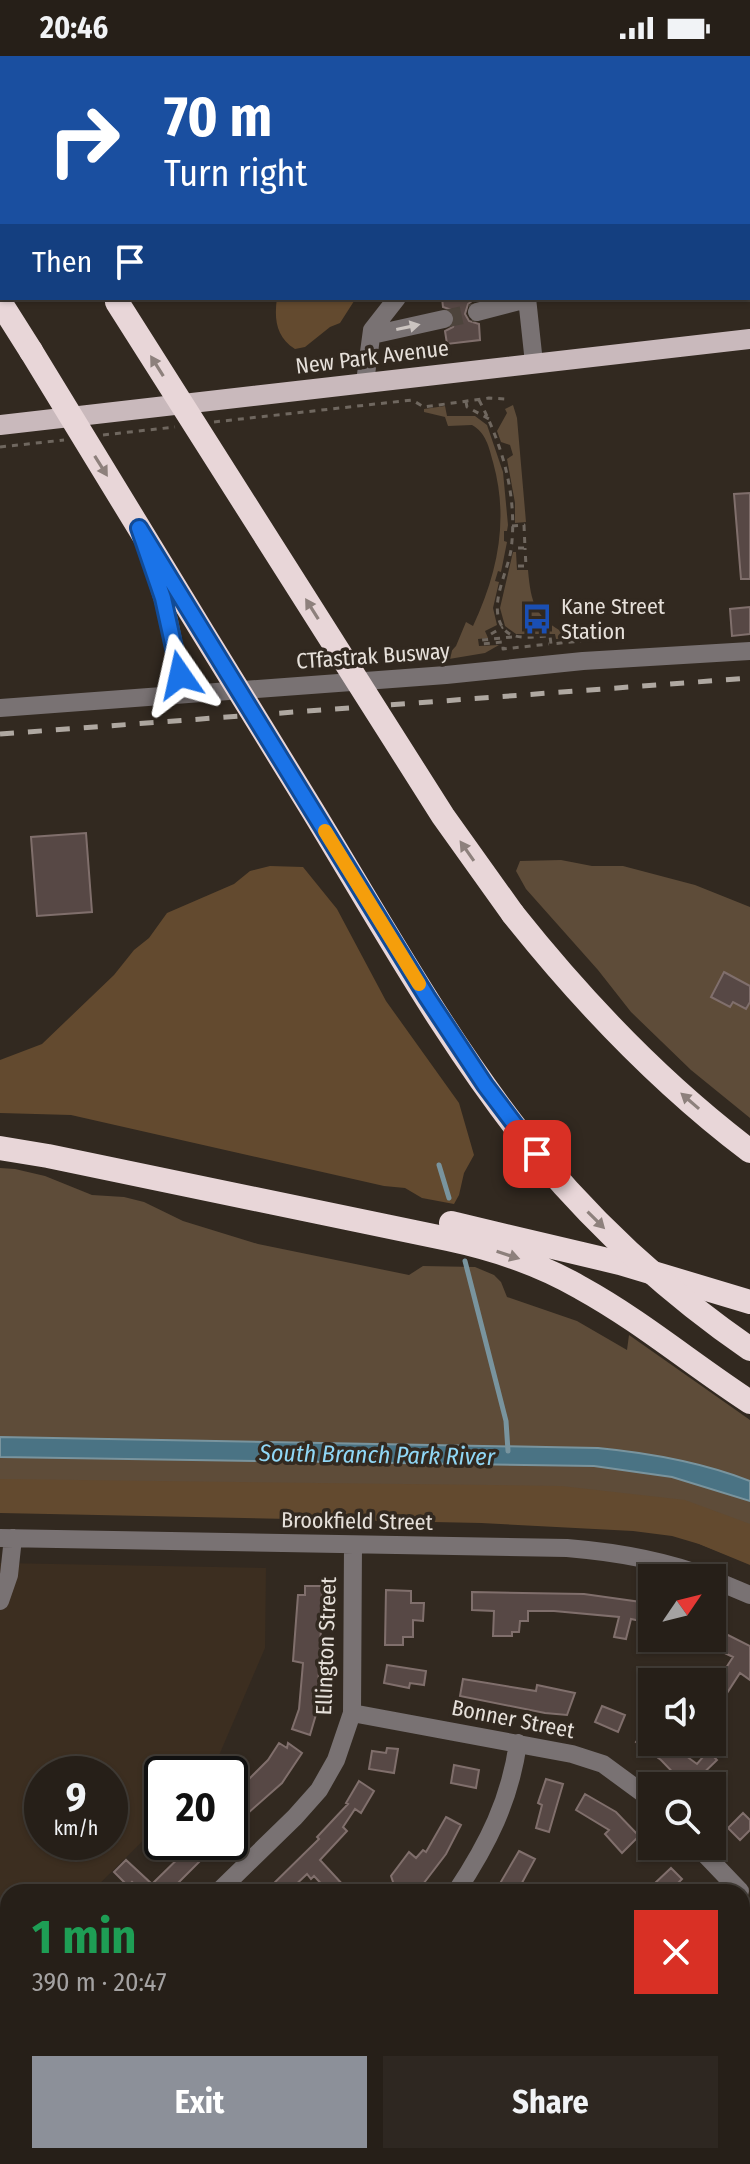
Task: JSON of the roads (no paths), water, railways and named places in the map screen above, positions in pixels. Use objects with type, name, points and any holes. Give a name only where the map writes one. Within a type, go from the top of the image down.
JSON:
[{"type":"highway","points":[[115,300],[443,816],[513,914],[571,984],[628,1044],[679,1092],[750,1151]]},
{"type":"highway","points":[[3,314],[31,351],[427,997],[513,1124],[557,1178],[621,1244],[693,1307],[750,1349]]},
{"type":"highway","points":[[0,1133],[68,1144],[532,1241],[634,1267],[750,1302]]},
{"type":"highway","points":[[0,1148],[458,1241],[513,1257],[558,1275],[599,1298],[750,1402]]},
{"type":"main road","name":"New Park Avenue","points":[[0,425],[750,339]]},
{"type":"street","points":[[365,382],[372,330],[395,300]]},
{"type":"street","points":[[489,306],[518,300]]},
{"type":"street","points":[[527,300],[534,363]]},
{"type":"street","points":[[372,335],[444,319]]},
{"type":"street","points":[[139,528],[163,598],[180,675]]},
{"type":"street","name":"CTfastrak Busway","points":[[0,708],[446,675],[583,661],[750,651]]},
{"type":"street","points":[[0,1601],[11,1565],[6,1538]]},
{"type":"street","name":"Brookfield Street","points":[[6,1538],[595,1550],[664,1564]]},
{"type":"street","name":"Ellington Street","points":[[226,1884],[319,1790],[336,1760],[352,1713],[353,1545]]},
{"type":"street","name":"Brookfield Street","points":[[726,1585],[750,1595]]},
{"type":"street","name":"Bonner Street","points":[[352,1713],[572,1754],[603,1764],[638,1790]]},
{"type":"street","points":[[461,1884],[504,1805],[513,1777],[518,1743]]},
{"type":"street","points":[[712,1860],[738,1884]]},
{"type":"water","name":"South Branch Park River","points":[[0,1437],[598,1448],[675,1459],[732,1474],[750,1481],[750,1501],[672,1477],[594,1466],[0,1457]]},
{"type":"waterway","points":[[439,1165],[449,1198]]},
{"type":"waterway","points":[[465,1261],[506,1421],[508,1451]]},
{"type":"tunnel","points":[[444,319],[477,312]]},
{"type":"railway","points":[[0,734],[750,678]]},
{"type":"place","name":"Kane Street Station","points":[[537,619]]}]
